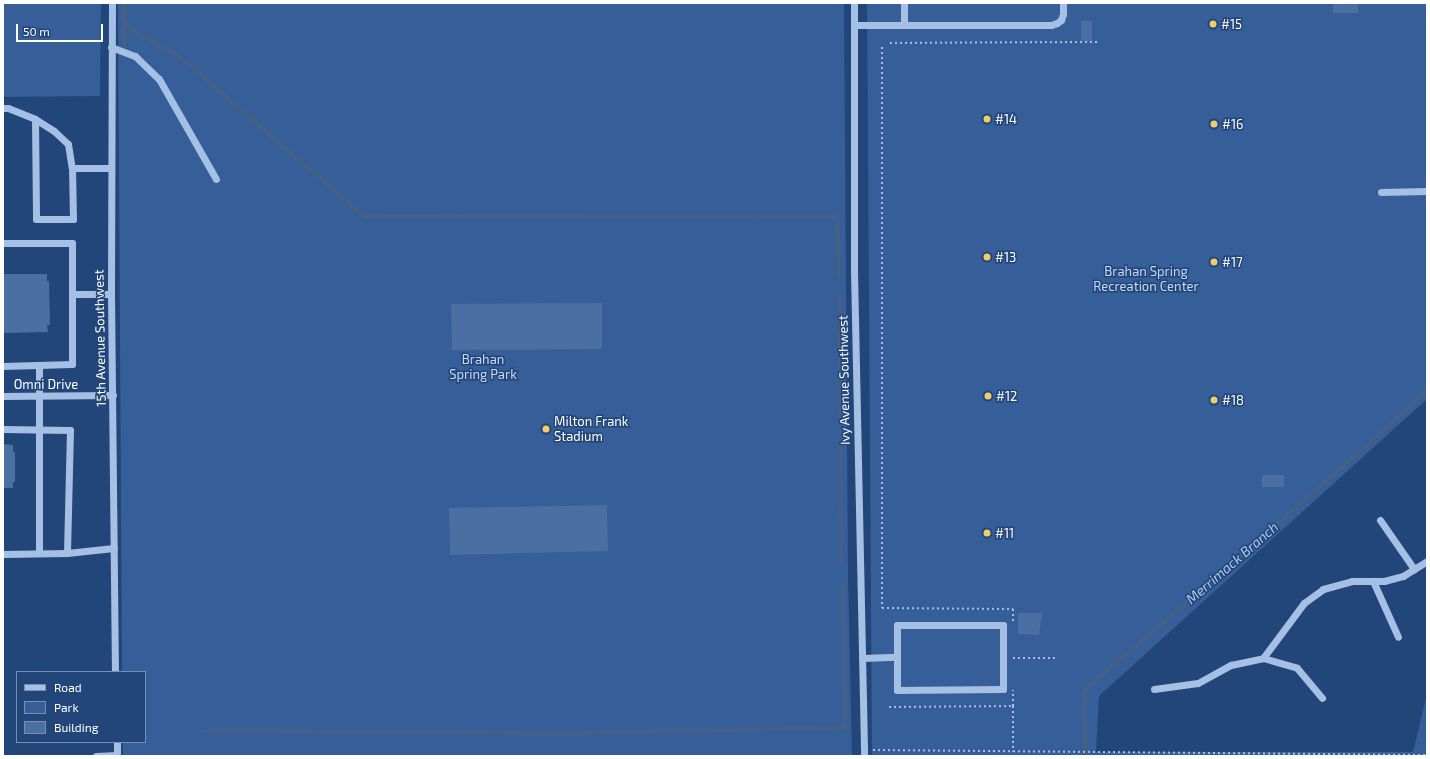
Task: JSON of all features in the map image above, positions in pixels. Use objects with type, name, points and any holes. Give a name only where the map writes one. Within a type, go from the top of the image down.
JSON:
[{"type":"street","name":"15th Avenue Southwest","points":[[112,3],[111,294],[116,671]]},
{"type":"street","name":"Ivy Avenue Southwest","points":[[854,3],[854,271],[864,756]]},
{"type":"street","points":[[904,3],[904,25]]},
{"type":"street","points":[[854,25],[1051,24],[1057,23],[1061,20],[1063,14],[1063,3]]},
{"type":"street","points":[[112,47],[135,56],[159,79],[216,179]]},
{"type":"street","points":[[3,108],[8,108],[35,119],[54,131],[68,144],[72,168],[73,219],[36,219],[35,119]]},
{"type":"street","points":[[72,168],[111,168]]},
{"type":"street","points":[[1381,192],[1427,191]]},
{"type":"street","points":[[3,243],[72,243],[72,364],[3,366]]},
{"type":"street","points":[[72,294],[111,294]]},
{"type":"street","points":[[39,365],[39,553]]},
{"type":"street","name":"Omni Drive","points":[[3,396],[39,397],[113,395]]},
{"type":"street","points":[[3,429],[70,430],[67,552]]},
{"type":"street","points":[[1380,520],[1414,569]]},
{"type":"street","points":[[3,554],[67,552],[114,548]]},
{"type":"street","points":[[1264,658],[1304,602],[1323,589],[1352,581],[1384,581],[1403,576],[1427,561]]},
{"type":"street","points":[[1373,581],[1398,637]]},
{"type":"street","points":[[897,625],[1003,625],[1003,689],[897,690],[896,657],[897,625]]},
{"type":"street","points":[[862,658],[896,657]]},
{"type":"street","points":[[1154,689],[1198,683],[1231,665],[1264,658],[1297,668],[1322,698]]},
{"type":"street","points":[[96,756],[117,756],[117,743]]},
{"type":"path","points":[[890,43],[1099,42]]},
{"type":"path","points":[[882,47],[882,608],[1013,609],[1013,630]]},
{"type":"path","points":[[1013,650],[1013,664]]},
{"type":"path","points":[[1013,658],[1057,658]]},
{"type":"path","points":[[1013,685],[1014,752]]},
{"type":"path","points":[[889,707],[1013,706]]},
{"type":"path","points":[[873,750],[1060,753],[1427,755]]},
{"type":"green space","points":[[3,3],[101,3],[100,96],[3,97]]},
{"type":"green space","name":"Brahan Spring Park","points":[[118,3],[844,3],[848,572],[852,756],[123,755],[123,743],[146,743],[146,671],[122,671]]},
{"type":"green space","name":"Brahan Spring Recreation Center","points":[[867,3],[1427,3],[1427,399],[1099,696],[1096,752],[1413,752],[1427,694],[1427,756],[872,756]]},
{"type":"building","points":[[1333,3],[1358,3],[1358,13],[1333,13]]},
{"type":"building","points":[[1081,21],[1092,21],[1092,41],[1081,41]]},
{"type":"building","points":[[3,274],[47,274],[47,281],[49,281],[50,325],[47,325],[48,332],[3,333]]},
{"type":"building","points":[[602,303],[602,349],[452,350],[451,304]]},
{"type":"building","points":[[3,444],[13,445],[13,452],[15,452],[15,482],[13,482],[13,488],[3,488]]},
{"type":"building","points":[[1262,475],[1284,475],[1284,487],[1262,487]]},
{"type":"building","points":[[607,505],[608,551],[450,555],[449,508]]},
{"type":"building","points":[[1018,613],[1042,613],[1039,635],[1018,634]]},
{"type":"waterway","points":[[124,3],[124,46]]},
{"type":"waterway","points":[[124,16],[128,26],[134,31],[179,56],[365,217],[838,216],[839,277]]},
{"type":"waterway","points":[[840,296],[841,413]]},
{"type":"waterway","name":"Merrimack Branch","points":[[1086,756],[1084,709],[1085,690],[1368,445],[1427,390]]},
{"type":"waterway","points":[[841,441],[842,563]]},
{"type":"waterway","points":[[204,731],[565,733],[845,728],[843,585]]},
{"type":"place","name":"#15","points":[[1213,24]]},
{"type":"place","name":"#14","points":[[987,119]]},
{"type":"place","name":"#16","points":[[1214,124]]},
{"type":"place","name":"#13","points":[[987,257]]},
{"type":"place","name":"#17","points":[[1214,262]]},
{"type":"place","name":"#12","points":[[988,396]]},
{"type":"place","name":"#18","points":[[1214,400]]},
{"type":"place","name":"Milton Frank Stadium","points":[[546,429]]},
{"type":"place","name":"#11","points":[[987,533]]}]
